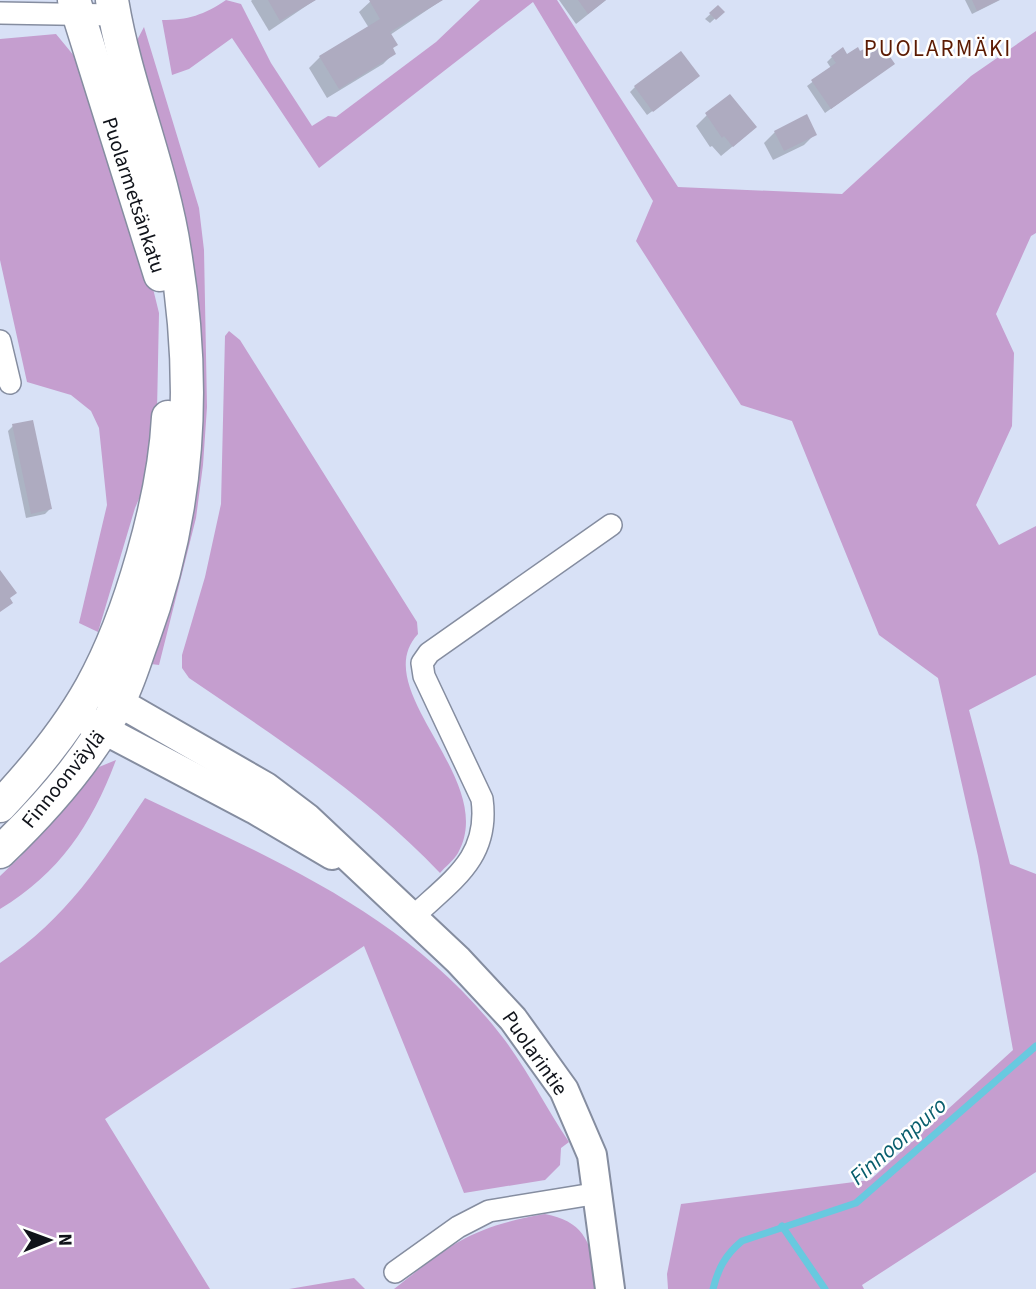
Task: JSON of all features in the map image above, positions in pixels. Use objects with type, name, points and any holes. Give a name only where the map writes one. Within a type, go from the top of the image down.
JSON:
[{"type":"main road","name":"Puolarmetsänkatu","points":[[74,714],[92,686],[128,597],[151,518],[167,439],[170,375],[169,329],[155,251],[75,7]]},
{"type":"main road","name":"Puolarmetsänkatu","points":[[113,7],[175,251],[183,317],[187,419],[183,477],[173,543],[161,590],[119,702]]},
{"type":"main road","name":"Puolarintie","points":[[92,686],[266,788],[307,818],[413,917],[513,1018],[564,1090],[592,1155],[611,1289]]},
{"type":"main road","name":"Finnoonväylä","points":[[0,852],[32,821],[103,730],[119,702]]},
{"type":"main road","name":"Puolarintie","points":[[74,714],[254,809],[323,851],[363,869]]},
{"type":"main road","name":"Finnoonväylä","points":[[0,806],[74,714]]},
{"type":"street","points":[[0,13],[113,7]]},
{"type":"street","points":[[0,341],[10,383]]},
{"type":"street","points":[[413,917],[465,870],[481,841],[484,815],[482,799],[424,676],[422,663],[429,653],[447,639],[611,525]]},
{"type":"street","points":[[396,1272],[458,1227],[489,1211],[599,1193]]},
{"type":"shaded area","points":[[226,0],[241,4],[271,63],[312,126],[328,116],[336,117],[436,42],[480,0],[557,0],[678,187],[842,194],[971,76],[1036,31],[1036,233],[1031,236],[996,314],[1014,353],[1012,426],[976,505],[999,545],[1036,526],[1036,675],[969,710],[1010,864],[1036,874],[1036,1172],[862,1285],[864,1289],[668,1289],[667,1274],[681,1204],[870,1180],[1013,1050],[978,856],[938,678],[879,635],[792,421],[741,405],[636,241],[653,201],[533,2],[319,168],[232,38],[189,69],[172,75],[162,20],[196,16]]},
{"type":"shaded area","points":[[144,27],[199,208],[204,250],[207,407],[203,465],[196,518],[159,665],[151,664],[151,651],[189,492],[135,44]]},
{"type":"shaded area","points":[[56,34],[84,68],[133,207],[159,313],[156,459],[135,508],[98,632],[79,623],[107,505],[99,428],[91,411],[71,395],[27,382],[0,260],[0,39]]},
{"type":"shaded area","points":[[229,331],[240,340],[417,622],[418,634],[406,656],[408,681],[462,795],[466,825],[458,853],[440,873],[382,818],[351,793],[189,678],[182,668],[182,655],[205,577],[221,504],[225,336]]},
{"type":"shaded area","points":[[116,760],[96,805],[72,845],[40,880],[0,909],[0,876],[99,767]]},
{"type":"shaded area","points":[[145,798],[291,869],[337,895],[424,956],[463,992],[519,1060],[569,1142],[561,1148],[560,1165],[545,1180],[464,1193],[364,946],[105,1119],[210,1289],[0,1289],[0,963],[64,908],[97,868]]},
{"type":"shaded area","points":[[545,1214],[571,1223],[586,1239],[593,1261],[597,1289],[394,1289],[447,1249],[479,1232]]},
{"type":"shaded area","points":[[354,1278],[365,1289],[289,1289]]},
{"type":"building","points":[[268,0],[316,0],[280,21]]},
{"type":"building","points":[[369,0],[443,0],[390,32],[398,45],[393,48],[396,54],[339,89],[319,56],[380,19]]},
{"type":"building","points":[[578,0],[606,0],[588,14]]},
{"type":"building","points":[[972,0],[999,0],[977,11]]},
{"type":"building","points":[[718,5],[725,12],[716,20],[709,13]]},
{"type":"building","points":[[882,45],[895,64],[831,109],[811,80],[836,63],[831,56],[843,47],[847,54],[858,47],[860,51],[864,49],[868,55]]},
{"type":"building","points":[[681,51],[700,76],[653,112],[634,86]]},
{"type":"building","points":[[730,94],[757,127],[733,147],[724,136],[722,138],[705,113]]},
{"type":"building","points":[[807,114],[817,135],[784,151],[774,131]]},
{"type":"building","points":[[33,420],[52,509],[31,514],[12,424]]},
{"type":"building","points":[[0,570],[17,593],[10,598],[13,603],[0,612]]},
{"type":"waterway","name":"Finnoonpuro","points":[[713,1289],[723,1263],[742,1241],[856,1203],[1036,1046]]},
{"type":"waterway","points":[[782,1226],[825,1289]]},
{"type":"district","name":"PUOLARMÄKI","points":[[938,48]]}]
